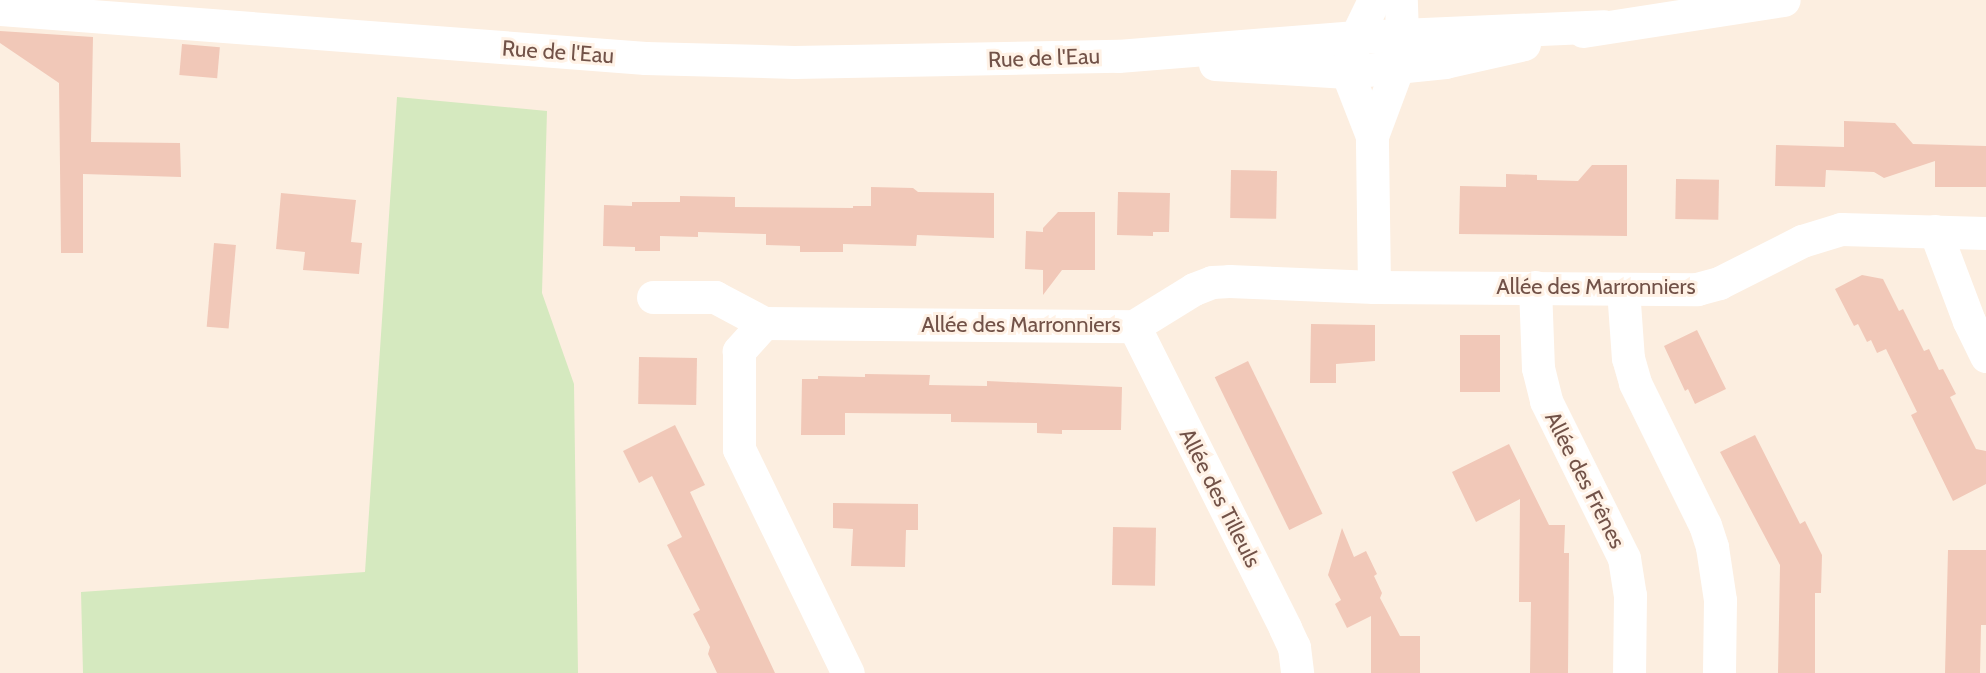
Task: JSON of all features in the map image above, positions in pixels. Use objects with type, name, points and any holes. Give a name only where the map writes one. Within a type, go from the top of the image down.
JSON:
[{"type":"street","points":[[1374,0],[1356,37],[1347,72],[1372,136],[1374,287]]},
{"type":"street","points":[[1372,136],[1397,69],[1402,34],[1401,0]]},
{"type":"street","points":[[1118,56],[1347,72],[1397,69],[1445,62],[1604,26],[1784,0]]},
{"type":"street","name":"Rue de l'Eau","points":[[0,9],[168,11],[557,52],[719,61],[886,62],[1118,56]]},
{"type":"street","points":[[1118,56],[1402,34],[1604,26]]},
{"type":"street","name":"Allée des Marronniers","points":[[653,297],[715,297],[764,323],[1134,326],[1194,288],[1212,282],[1374,287],[1697,289],[1719,283],[1802,241],[1841,229],[1986,233]]},
{"type":"street","points":[[1935,231],[1969,321],[1986,356]]},
{"type":"street","name":"Allée des Frênes","points":[[1535,287],[1538,368],[1543,393],[1624,558],[1630,595],[1629,673]]},
{"type":"street","points":[[1623,289],[1625,341],[1635,383],[1705,525],[1712,547],[1720,600],[1719,673]]},
{"type":"street","points":[[764,323],[739,351],[739,449],[848,673]]},
{"type":"street","name":"Allée des Tilleuls","points":[[1134,326],[1294,647],[1297,673]]},
{"type":"green space","points":[[397,97],[547,111],[542,293],[574,384],[578,673],[83,673],[81,592],[365,572]]},
{"type":"building","points":[[0,31],[93,37],[91,142],[180,143],[181,177],[83,174],[83,253],[61,253],[59,83],[0,43]]},
{"type":"building","points":[[182,44],[220,47],[217,78],[179,75]]},
{"type":"building","points":[[1844,121],[1895,123],[1913,144],[1986,146],[1986,187],[1935,187],[1935,161],[1884,178],[1874,172],[1826,170],[1825,187],[1775,186],[1776,145],[1844,147]]},
{"type":"building","points":[[1592,165],[1627,165],[1627,236],[1459,234],[1460,186],[1506,187],[1506,174],[1537,175],[1537,180],[1578,181]]},
{"type":"building","points":[[1231,170],[1277,171],[1276,219],[1230,218]]},
{"type":"building","points":[[1676,179],[1719,180],[1718,220],[1675,219]]},
{"type":"building","points":[[871,187],[913,188],[918,192],[994,193],[994,238],[917,235],[916,246],[843,244],[843,252],[800,252],[800,246],[766,245],[766,234],[698,232],[698,237],[660,236],[660,251],[635,251],[635,247],[603,246],[604,205],[632,206],[632,202],[680,202],[680,196],[735,197],[735,207],[853,208],[853,206],[871,206]]},
{"type":"building","points":[[1118,192],[1170,193],[1169,232],[1153,232],[1153,236],[1117,235]]},
{"type":"building","points":[[281,193],[356,200],[351,242],[362,243],[359,274],[303,270],[305,252],[276,249]]},
{"type":"building","points":[[1058,212],[1095,212],[1095,270],[1062,270],[1043,295],[1043,270],[1025,269],[1026,231],[1043,232],[1043,228]]},
{"type":"building","points":[[214,243],[236,245],[229,329],[207,327]]},
{"type":"building","points":[[1862,275],[1883,279],[1899,311],[1903,309],[1924,351],[1929,349],[1939,370],[1943,369],[1956,394],[1950,397],[1976,449],[1986,451],[1986,484],[1953,501],[1911,415],[1917,412],[1886,349],[1877,353],[1871,340],[1867,342],[1858,324],[1854,326],[1835,289]]},
{"type":"building","points":[[1311,324],[1375,325],[1375,361],[1336,364],[1336,383],[1310,383]]},
{"type":"building","points":[[1697,330],[1726,389],[1695,404],[1688,389],[1685,391],[1664,346]]},
{"type":"building","points":[[1460,335],[1500,335],[1500,392],[1460,392]]},
{"type":"building","points":[[639,357],[697,358],[696,405],[638,404]]},
{"type":"building","points":[[1248,361],[1323,514],[1289,530],[1215,377]]},
{"type":"building","points":[[865,374],[930,375],[929,385],[987,386],[987,381],[1122,387],[1121,430],[1062,430],[1062,434],[1037,433],[1037,423],[951,422],[951,414],[845,413],[845,435],[801,435],[802,379],[818,379],[818,376],[865,377]]},
{"type":"building","points":[[675,425],[705,485],[690,492],[775,673],[717,673],[708,654],[710,647],[693,614],[700,610],[667,545],[682,537],[652,476],[639,483],[623,451]]},
{"type":"building","points":[[1755,435],[1800,524],[1805,521],[1822,555],[1821,593],[1815,593],[1815,673],[1778,673],[1780,565],[1720,452]]},
{"type":"building","points":[[1509,444],[1549,525],[1565,525],[1564,553],[1569,553],[1568,673],[1530,673],[1531,602],[1519,602],[1520,499],[1476,522],[1452,472]]},
{"type":"building","points":[[833,503],[918,504],[918,530],[906,530],[905,567],[851,566],[853,529],[833,528]]},
{"type":"building","points":[[1113,527],[1156,528],[1155,586],[1112,585]]},
{"type":"building","points":[[1342,528],[1354,557],[1366,551],[1377,574],[1374,576],[1382,593],[1380,598],[1400,636],[1420,636],[1420,673],[1371,673],[1371,616],[1347,628],[1335,604],[1341,600],[1328,575]]},
{"type":"building","points":[[1948,550],[1986,550],[1986,625],[1981,625],[1980,673],[1945,673]]}]
